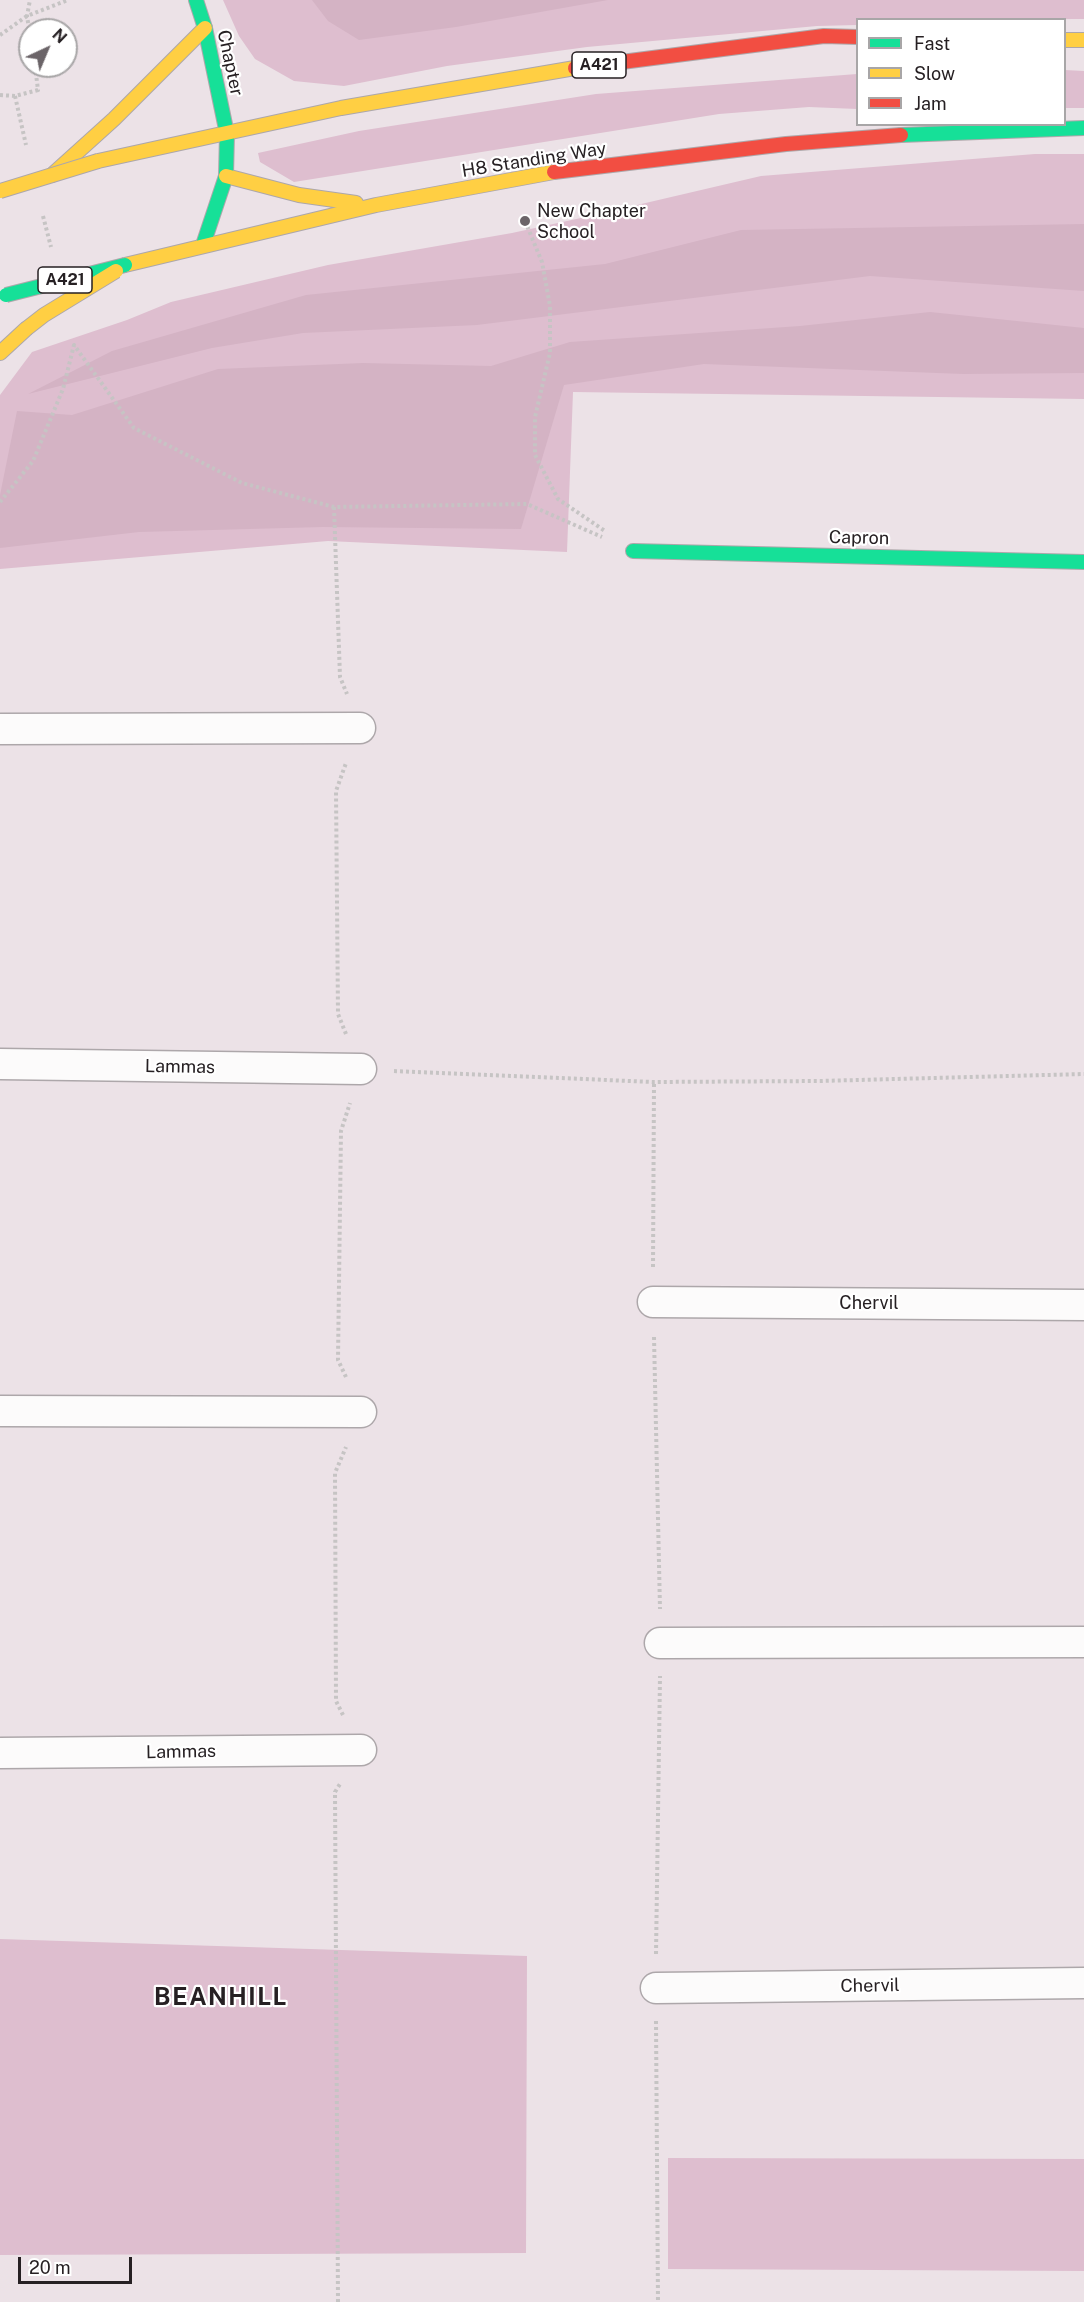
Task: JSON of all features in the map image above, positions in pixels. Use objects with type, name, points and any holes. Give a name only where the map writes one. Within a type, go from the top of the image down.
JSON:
[{"type":"main road","name":"Chapter","points":[[196,0],[205,28],[227,134],[226,176],[203,245]]},
{"type":"main road","points":[[52,175],[205,28]]},
{"type":"main road","name":"A421","points":[[0,191],[98,160],[341,108],[544,72],[824,36],[856,37]]},
{"type":"main road","points":[[1066,40],[1084,40]]},
{"type":"main road","name":"H8 Standing Way","points":[[3,296],[203,245],[376,206],[544,173],[786,144],[928,133],[1084,128]]},
{"type":"main road","points":[[226,176],[299,195],[376,206]]},
{"type":"main road","points":[[0,353],[44,315],[131,264]]},
{"type":"main road","name":"Capron","points":[[633,551],[1084,562]]},
{"type":"street","points":[[0,729],[360,728]]},
{"type":"street","name":"Lammas","points":[[0,1064],[361,1069]]},
{"type":"street","name":"Chervil","points":[[653,1302],[1084,1305]]},
{"type":"street","points":[[0,1411],[361,1412]]},
{"type":"street","points":[[660,1643],[1084,1642]]},
{"type":"street","name":"Lammas","points":[[0,1753],[361,1750]]},
{"type":"street","name":"Chervil","points":[[656,1989],[1084,1983]]},
{"type":"path","points":[[27,16],[30,0]]},
{"type":"path","points":[[0,35],[27,16],[68,0]]},
{"type":"path","points":[[0,95],[15,96],[38,90],[36,78]]},
{"type":"path","points":[[15,96],[28,152]]},
{"type":"path","points":[[42,209],[52,254]]},
{"type":"path","points":[[525,221],[542,262],[550,306],[550,353],[535,417],[535,455],[558,499],[633,551]]},
{"type":"path","points":[[0,502],[33,461],[63,389],[74,345],[134,428],[242,483],[334,507],[527,504],[633,551]]},
{"type":"path","points":[[361,1069],[654,1082],[820,1081],[1084,1074]]},
{"type":"path","points":[[654,1082],[653,1302],[660,1643],[656,1989],[658,2302]]},
{"type":"shaded area","points":[[223,0],[1084,0],[1084,19],[856,18],[856,25],[817,26],[587,47],[447,66],[344,86],[294,81],[255,59],[239,36]]},
{"type":"shaded area","points":[[312,0],[608,0],[456,27],[359,40],[328,21]]},
{"type":"shaded area","points":[[1066,70],[1084,71],[1084,108],[1066,108]]},
{"type":"shaded area","points":[[856,74],[856,109],[809,107],[719,114],[294,182],[260,162],[258,153],[359,131],[596,94]]},
{"type":"shaded area","points":[[1035,154],[1084,154],[1084,399],[573,392],[567,552],[328,541],[0,569],[0,395],[32,352],[127,320],[171,302],[328,265],[512,233],[761,176]]},
{"type":"shaded area","points":[[1084,224],[1084,291],[870,276],[477,325],[303,333],[212,348],[28,394],[112,351],[306,295],[605,264],[741,230]]},
{"type":"shaded area","points":[[930,312],[1084,328],[1084,373],[963,374],[704,364],[564,385],[521,529],[323,527],[139,532],[0,548],[0,495],[17,411],[72,415],[218,369],[363,363],[491,366],[570,342],[800,326]]},
{"type":"shaded area","points":[[0,1939],[527,1956],[526,2253],[0,2255]]},
{"type":"shaded area","points":[[668,2158],[1084,2159],[1084,2271],[668,2269]]},
{"type":"traffic: fast","points":[[196,0],[205,28],[227,134],[226,176],[203,245]]},
{"type":"traffic: fast","points":[[901,135],[1084,128]]},
{"type":"traffic: fast","points":[[6,295],[125,265]]},
{"type":"traffic: fast","points":[[633,551],[1084,562]]},
{"type":"traffic: slow","points":[[52,175],[114,119],[205,28]]},
{"type":"traffic: slow","points":[[1066,40],[1084,40]]},
{"type":"traffic: slow","points":[[98,161],[341,108],[575,68]]},
{"type":"traffic: slow","points":[[0,191],[98,161]]},
{"type":"traffic: slow","points":[[125,265],[376,205],[554,172]]},
{"type":"traffic: slow","points":[[226,176],[299,195],[356,203]]},
{"type":"traffic: slow","points":[[26,329],[44,315],[116,271]]},
{"type":"traffic: slow","points":[[0,353],[26,329]]},
{"type":"traffic: jam","points":[[575,68],[824,36],[856,37]]},
{"type":"traffic: jam","points":[[554,172],[786,144],[901,135]]},
{"type":"place","name":"New Chapter School","points":[[525,221]]},
{"type":"district","name":"BEANHILL","points":[[221,1998]]}]
